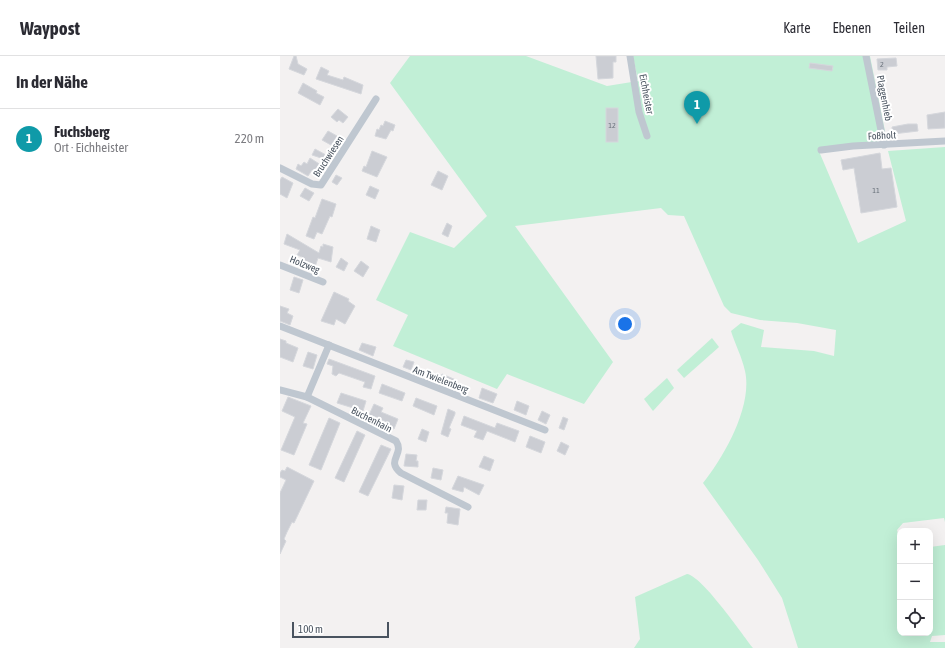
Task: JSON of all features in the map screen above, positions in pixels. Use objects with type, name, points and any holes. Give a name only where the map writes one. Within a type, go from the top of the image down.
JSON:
[{"type":"street","name":"Eichheister","points":[[630,56],[639,112],[647,136]]},
{"type":"street","name":"Plaggenhieb","points":[[866,56],[884,145]]},
{"type":"street","name":"Bruchwiesen","points":[[280,168],[312,184],[322,185],[376,99]]},
{"type":"street","name":"Foßholt","points":[[821,150],[945,141]]},
{"type":"street","name":"Holzweg","points":[[280,265],[323,282]]},
{"type":"street","name":"Am Twielenberg","points":[[280,326],[545,430]]},
{"type":"street","points":[[307,397],[329,346]]},
{"type":"street","name":"Buchenhain","points":[[280,390],[307,397],[396,441],[399,446],[399,451],[393,462],[395,468],[400,473],[468,508]]},
{"type":"green space","points":[[410,56],[526,56],[607,86],[638,81],[633,56],[870,56],[887,141],[818,149],[858,243],[906,221],[888,151],[945,147],[945,522],[944,518],[903,523],[897,528],[897,636],[932,636],[930,642],[945,642],[945,648],[798,648],[782,598],[758,560],[703,483],[728,445],[741,415],[745,400],[745,371],[731,331],[741,323],[764,330],[761,347],[814,351],[834,356],[836,330],[797,323],[760,320],[731,313],[724,306],[684,216],[668,215],[661,208],[515,226],[613,362],[584,404],[507,374],[497,389],[393,346],[408,315],[376,300],[410,232],[454,248],[487,216],[390,83]]},
{"type":"green space","points":[[712,338],[719,347],[684,378],[677,370]]},
{"type":"green space","points":[[667,378],[674,388],[653,411],[644,399]]},
{"type":"green space","points":[[945,545],[945,635],[933,636],[933,547]]},
{"type":"green space","points":[[687,574],[694,577],[712,595],[753,648],[634,648],[640,639],[635,597]]},
{"type":"building","points":[[294,56],[296,56],[298,64],[307,69],[304,75],[289,69]]},
{"type":"building","points":[[596,56],[616,56],[616,62],[613,62],[613,78],[598,79]]},
{"type":"building","points":[[896,58],[897,66],[887,67],[887,70],[878,70],[877,59]]},
{"type":"building","points":[[810,63],[833,66],[832,71],[809,68]]},
{"type":"building","points":[[321,67],[329,71],[327,75],[343,80],[344,77],[363,85],[361,94],[316,79]]},
{"type":"building","points":[[303,83],[324,97],[320,105],[298,93]]},
{"type":"building","points":[[606,108],[618,108],[618,142],[606,142]]},
{"type":"building","points":[[338,109],[348,117],[343,123],[339,120],[337,122],[331,117]]},
{"type":"building","points":[[945,112],[945,128],[928,129],[927,115]]},
{"type":"building","points":[[385,121],[395,125],[393,131],[391,130],[386,139],[375,136],[377,129],[379,130],[381,125],[383,126]]},
{"type":"building","points":[[917,124],[918,131],[893,134],[892,127]]},
{"type":"building","points":[[328,131],[337,136],[331,145],[322,140]]},
{"type":"building","points":[[315,149],[326,155],[324,159],[312,155]]},
{"type":"building","points":[[372,151],[387,157],[377,177],[362,171],[364,166],[366,167]]},
{"type":"building","points":[[880,153],[882,169],[891,168],[897,207],[861,213],[854,168],[843,170],[841,160]]},
{"type":"building","points":[[310,158],[324,167],[320,174],[312,170],[308,176],[296,169],[298,164],[301,166],[304,162],[307,164]]},
{"type":"building","points":[[438,171],[448,176],[442,190],[431,185]]},
{"type":"building","points":[[336,175],[342,178],[337,185],[332,182]]},
{"type":"building","points":[[282,177],[293,183],[287,198],[280,194],[280,180]]},
{"type":"building","points":[[370,186],[379,190],[375,199],[366,195]]},
{"type":"building","points":[[305,188],[314,193],[309,201],[300,196]]},
{"type":"building","points":[[322,199],[336,204],[332,217],[330,216],[322,234],[317,232],[314,239],[306,236]]},
{"type":"building","points":[[447,223],[452,226],[448,237],[442,234]]},
{"type":"building","points":[[371,226],[380,230],[376,242],[367,239]]},
{"type":"building","points":[[287,234],[319,253],[321,246],[323,247],[323,244],[333,247],[331,262],[318,258],[315,267],[298,264],[302,257],[297,255],[300,250],[284,244]]},
{"type":"building","points":[[341,258],[348,263],[344,271],[336,267]]},
{"type":"building","points":[[361,261],[369,267],[363,277],[354,271]]},
{"type":"building","points":[[294,277],[303,280],[299,293],[290,290]]},
{"type":"building","points":[[334,292],[349,299],[348,301],[355,306],[345,324],[336,319],[334,325],[321,321]]},
{"type":"building","points":[[280,306],[289,309],[287,313],[293,316],[290,325],[280,321]]},
{"type":"building","points":[[280,339],[298,348],[293,362],[280,357]]},
{"type":"building","points":[[362,343],[376,347],[373,356],[359,350]]},
{"type":"building","points":[[308,352],[317,355],[313,369],[303,366]]},
{"type":"building","points":[[329,359],[375,376],[371,389],[363,387],[365,382],[339,373],[336,376],[332,374],[333,366],[327,364]]},
{"type":"building","points":[[406,360],[414,362],[411,370],[403,367]]},
{"type":"building","points":[[442,374],[456,380],[453,387],[439,382]]},
{"type":"building","points":[[382,384],[405,393],[402,401],[379,393]]},
{"type":"building","points":[[482,388],[497,394],[493,403],[479,398]]},
{"type":"building","points":[[341,393],[366,401],[363,411],[337,403]]},
{"type":"building","points":[[288,397],[311,406],[303,423],[307,424],[294,455],[281,450],[295,417],[282,411]]},
{"type":"building","points":[[416,398],[437,406],[434,415],[413,406]]},
{"type":"building","points":[[517,401],[529,406],[526,415],[514,410]]},
{"type":"building","points":[[374,404],[383,408],[381,412],[398,419],[394,429],[385,425],[387,422],[369,415]]},
{"type":"building","points":[[448,409],[455,412],[455,414],[449,428],[451,429],[448,437],[441,434]]},
{"type":"building","points":[[542,411],[550,415],[546,424],[538,420]]},
{"type":"building","points":[[464,416],[495,428],[497,423],[519,431],[515,442],[487,431],[483,440],[474,437],[477,431],[461,425]]},
{"type":"building","points":[[563,417],[568,419],[564,430],[559,428]]},
{"type":"building","points":[[329,418],[340,423],[321,470],[309,465]]},
{"type":"building","points":[[422,429],[429,432],[426,442],[418,439]]},
{"type":"building","points":[[357,431],[365,435],[344,482],[335,478]]},
{"type":"building","points":[[530,436],[545,442],[541,453],[526,447]]},
{"type":"building","points":[[561,442],[569,446],[565,455],[557,451]]},
{"type":"building","points":[[381,445],[391,449],[368,496],[359,492]]},
{"type":"building","points":[[406,454],[417,455],[416,461],[418,461],[418,467],[404,466]]},
{"type":"building","points":[[484,456],[494,460],[490,471],[479,467]]},
{"type":"building","points":[[287,467],[314,481],[294,523],[292,522],[287,532],[284,539],[286,541],[280,554],[280,493],[286,480],[280,477],[280,473],[282,470],[285,471]]},
{"type":"building","points":[[433,468],[443,470],[441,480],[431,478]]},
{"type":"building","points":[[458,476],[484,485],[479,495],[464,487],[463,492],[452,489]]},
{"type":"building","points":[[394,485],[404,486],[402,500],[392,498]]},
{"type":"building","points":[[418,500],[427,500],[426,510],[417,510]]},
{"type":"building","points":[[446,507],[460,509],[458,525],[447,523],[448,513],[445,513]]},
{"type":"place","name":"Fuchsberg","points":[[697,124]]}]
